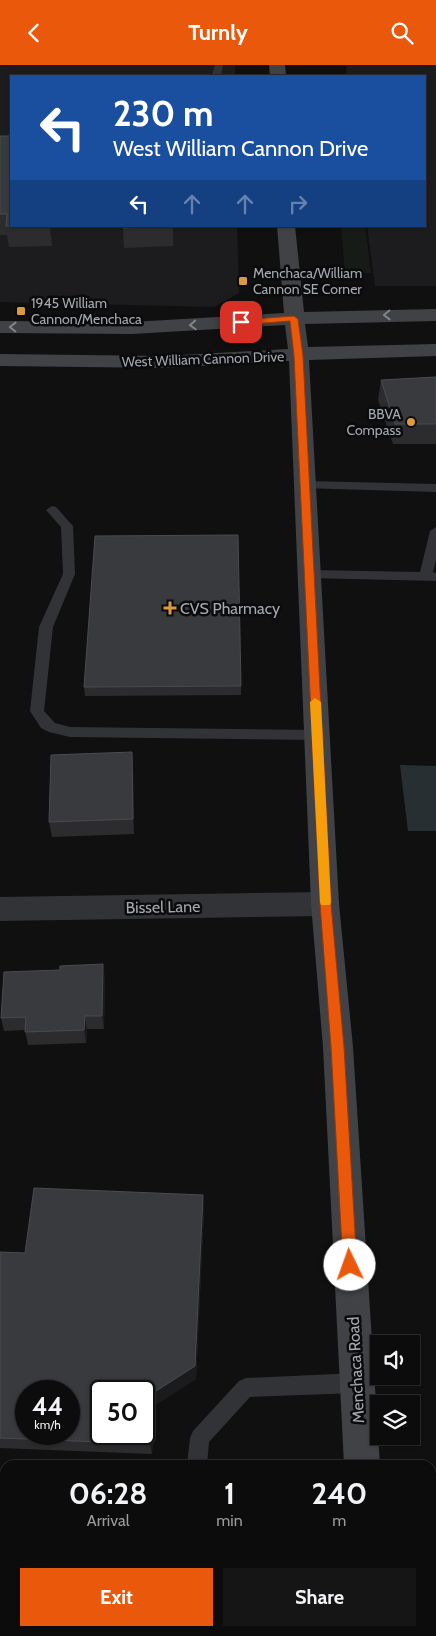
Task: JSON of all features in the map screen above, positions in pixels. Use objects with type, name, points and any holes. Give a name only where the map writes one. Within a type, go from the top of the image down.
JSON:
[{"type":"main road","name":"Menchaca Road","points":[[286,227],[299,356],[326,904],[338,1047],[362,1460]]},
{"type":"main road","points":[[0,327],[132,328],[294,319],[436,315]]},
{"type":"main road","name":"West William Cannon Drive","points":[[0,360],[164,362],[299,356],[336,352],[436,350]]},
{"type":"street","name":"Bissel Lane","points":[[0,909],[326,904]]},
{"type":"lane","points":[[305,485],[436,488]]},
{"type":"lane","points":[[52,510],[67,526],[68,574],[46,627],[37,711],[41,721],[51,728],[70,732],[317,735]]},
{"type":"lane","points":[[309,574],[431,576],[436,531]]},
{"type":"lane","points":[[198,1460],[200,1438],[246,1388],[357,1383]]},
{"type":"shaded area","points":[[0,65],[235,65],[235,75],[10,75],[10,227],[237,227],[239,293],[214,307],[0,302]]},
{"type":"shaded area","points":[[346,65],[436,65],[436,286],[375,286],[367,227],[426,227],[426,75],[347,75]]},
{"type":"shaded area","points":[[341,227],[365,227],[371,273],[345,273]]},
{"type":"shaded area","points":[[400,765],[436,766],[436,831],[408,831]]},
{"type":"building","points":[[0,136],[10,136],[10,226],[6,226],[7,214],[0,214]]},
{"type":"building","points":[[436,377],[436,424],[395,424],[381,380]]},
{"type":"building","name":"CVS Pharmacy","points":[[238,535],[241,686],[84,687],[95,536]]},
{"type":"building","points":[[132,752],[133,819],[49,822],[51,755]]},
{"type":"building","points":[[103,964],[102,1016],[85,1016],[84,1030],[25,1032],[26,1017],[1,1018],[4,972],[60,970],[60,966]]},
{"type":"building","points":[[34,1188],[203,1195],[195,1366],[155,1392],[155,1380],[90,1380],[90,1442],[80,1441],[80,1380],[15,1380],[15,1439],[0,1438],[0,1252],[25,1253]]},
{"type":"slow traffic","points":[[315,702],[325,902]]},
{"type":"place","name":"Menchaca/William Cannon SE Corner","points":[[243,281]]},
{"type":"place","name":"1945 William Cannon/Menchaca","points":[[21,311]]},
{"type":"place","name":"BBVA Compass","points":[[411,422]]},
{"type":"place","name":"CVS Pharmacy","points":[[170,608]]},
{"type":"route","points":[[241,322],[294,319],[299,356],[326,904],[338,1047],[350,1265]]}]
